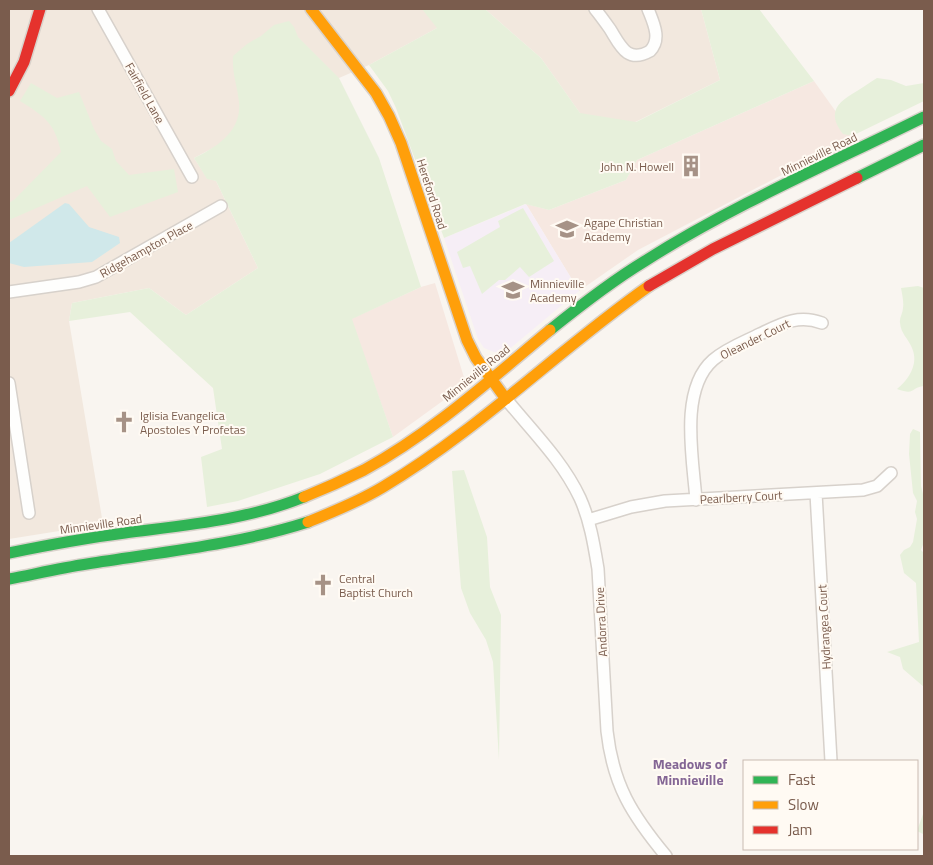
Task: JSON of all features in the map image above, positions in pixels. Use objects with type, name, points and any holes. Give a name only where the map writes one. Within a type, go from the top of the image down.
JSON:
[{"type":"main road","points":[[9,91],[19,74],[26,56],[40,9]]},
{"type":"main road","name":"Hereford Road","points":[[311,9],[370,86],[389,116],[401,143],[467,340],[476,358],[506,399]]},
{"type":"main road","name":"Minnieville Road","points":[[9,553],[125,533],[197,525],[240,517],[292,502],[340,482],[373,465],[424,431],[593,296],[666,247],[708,224],[924,117]]},
{"type":"main road","points":[[9,579],[84,564],[202,549],[234,543],[304,524],[336,511],[389,484],[436,454],[593,328],[653,284],[694,259],[756,227],[924,145]]},
{"type":"street","name":"Fairfield Lane","points":[[98,9],[192,177]]},
{"type":"street","points":[[595,9],[622,49],[636,55],[650,51],[655,42],[655,29],[648,9]]},
{"type":"street","name":"Ridgehampton Place","points":[[9,292],[79,282],[96,277],[221,206]]},
{"type":"street","name":"Oleander Court","points":[[696,500],[691,416],[692,402],[699,379],[707,366],[736,346],[788,321],[804,319],[822,323]]},
{"type":"street","points":[[9,383],[14,456],[28,514]]},
{"type":"street","name":"Andorra Drive","points":[[506,399],[566,473],[580,498],[588,520],[598,569],[610,755],[614,772],[626,800],[639,821],[666,856]]},
{"type":"street","name":"Pearlberry Court","points":[[588,520],[609,512],[665,501],[869,489],[884,481],[891,473]]},
{"type":"street","name":"Hydrangea Court","points":[[816,493],[831,760]]},
{"type":"shaded area","points":[[9,9],[472,9],[369,65],[339,78],[283,111],[194,158],[207,178],[216,181],[258,268],[186,315],[149,288],[72,303],[69,321],[103,524],[9,539]]},
{"type":"shaded area","points":[[485,9],[701,9],[720,80],[599,140],[541,58]]},
{"type":"shaded area","points":[[814,81],[854,137],[638,250],[579,291],[526,204],[549,210],[626,180],[637,160]]},
{"type":"shaded area","points":[[526,204],[579,291],[506,352],[494,352],[484,348],[478,339],[444,238]]},
{"type":"shaded area","points":[[435,283],[466,384],[393,437],[351,319],[421,287]]},
{"type":"green space","points":[[422,9],[485,9],[541,58],[580,113],[636,122],[720,80],[701,9],[759,9],[814,81],[637,160],[626,180],[549,210],[525,204],[444,238],[396,108],[388,91],[369,65],[437,28]]},
{"type":"green space","points":[[289,21],[298,37],[339,78],[379,158],[421,287],[352,319],[393,437],[320,474],[238,501],[207,507],[201,457],[222,449],[213,388],[130,312],[69,321],[72,303],[149,288],[186,315],[258,268],[216,181],[207,179],[194,158],[211,149],[226,137],[236,121],[239,112],[239,102],[233,56],[274,25]]},
{"type":"green space","points":[[877,78],[891,80],[906,86],[924,83],[924,101],[856,134],[843,134],[835,120],[836,108],[844,99]]},
{"type":"green space","points":[[31,83],[57,98],[79,92],[101,141],[112,149],[116,161],[129,175],[174,169],[178,192],[110,217],[87,186],[9,220],[9,203],[61,152],[52,127],[36,111],[20,101]]},
{"type":"green space","points":[[523,208],[554,261],[529,277],[520,267],[505,280],[499,280],[482,294],[470,266],[463,268],[457,252],[500,227],[498,221]]},
{"type":"green space","points":[[918,286],[924,288],[924,386],[907,392],[897,389],[912,371],[914,360],[912,348],[901,327],[900,319],[903,298],[901,288]]},
{"type":"green space","points":[[913,429],[920,432],[921,486],[924,498],[924,542],[921,550],[924,553],[924,687],[903,669],[900,657],[887,652],[919,642],[916,583],[904,573],[900,555],[913,542],[917,519],[915,512],[917,501],[913,493],[909,454],[910,434]]},
{"type":"green space","points":[[464,470],[487,537],[490,587],[501,615],[499,760],[493,662],[486,640],[470,613],[461,588],[452,471]]},
{"type":"green space","points":[[924,804],[924,837],[923,834],[918,832]]},
{"type":"water","points":[[65,203],[69,204],[89,227],[119,237],[120,243],[92,262],[24,267],[9,263],[9,243]]},
{"type":"traffic: fast","points":[[550,330],[609,285],[713,221],[924,117]]},
{"type":"traffic: fast","points":[[857,178],[924,145]]},
{"type":"traffic: fast","points":[[9,553],[81,539],[238,516],[282,505],[304,497]]},
{"type":"traffic: fast","points":[[9,579],[254,537],[308,522]]},
{"type":"traffic: slow","points":[[311,9],[376,93],[389,116],[401,143],[467,340],[476,358],[506,399]]},
{"type":"traffic: slow","points":[[308,522],[365,497],[418,465],[452,441],[583,336],[649,286]]},
{"type":"traffic: slow","points":[[304,497],[364,470],[413,439],[483,386],[550,330]]},
{"type":"traffic: jam","points":[[9,91],[24,62],[40,9]]},
{"type":"traffic: jam","points":[[649,286],[713,249],[857,178]]},
{"type":"place","name":"John N. Howell","points":[[691,166]]},
{"type":"place","name":"Agape Christian Academy","points":[[567,229]]},
{"type":"place","name":"Minnieville Academy","points":[[513,290]]},
{"type":"place","name":"Iglisia Evangelica Apostoles Y Profetas","points":[[124,422]]},
{"type":"place","name":"Central Baptist Church","points":[[323,585]]},
{"type":"district","name":"Meadows of Minnieville","points":[[690,772]]}]
